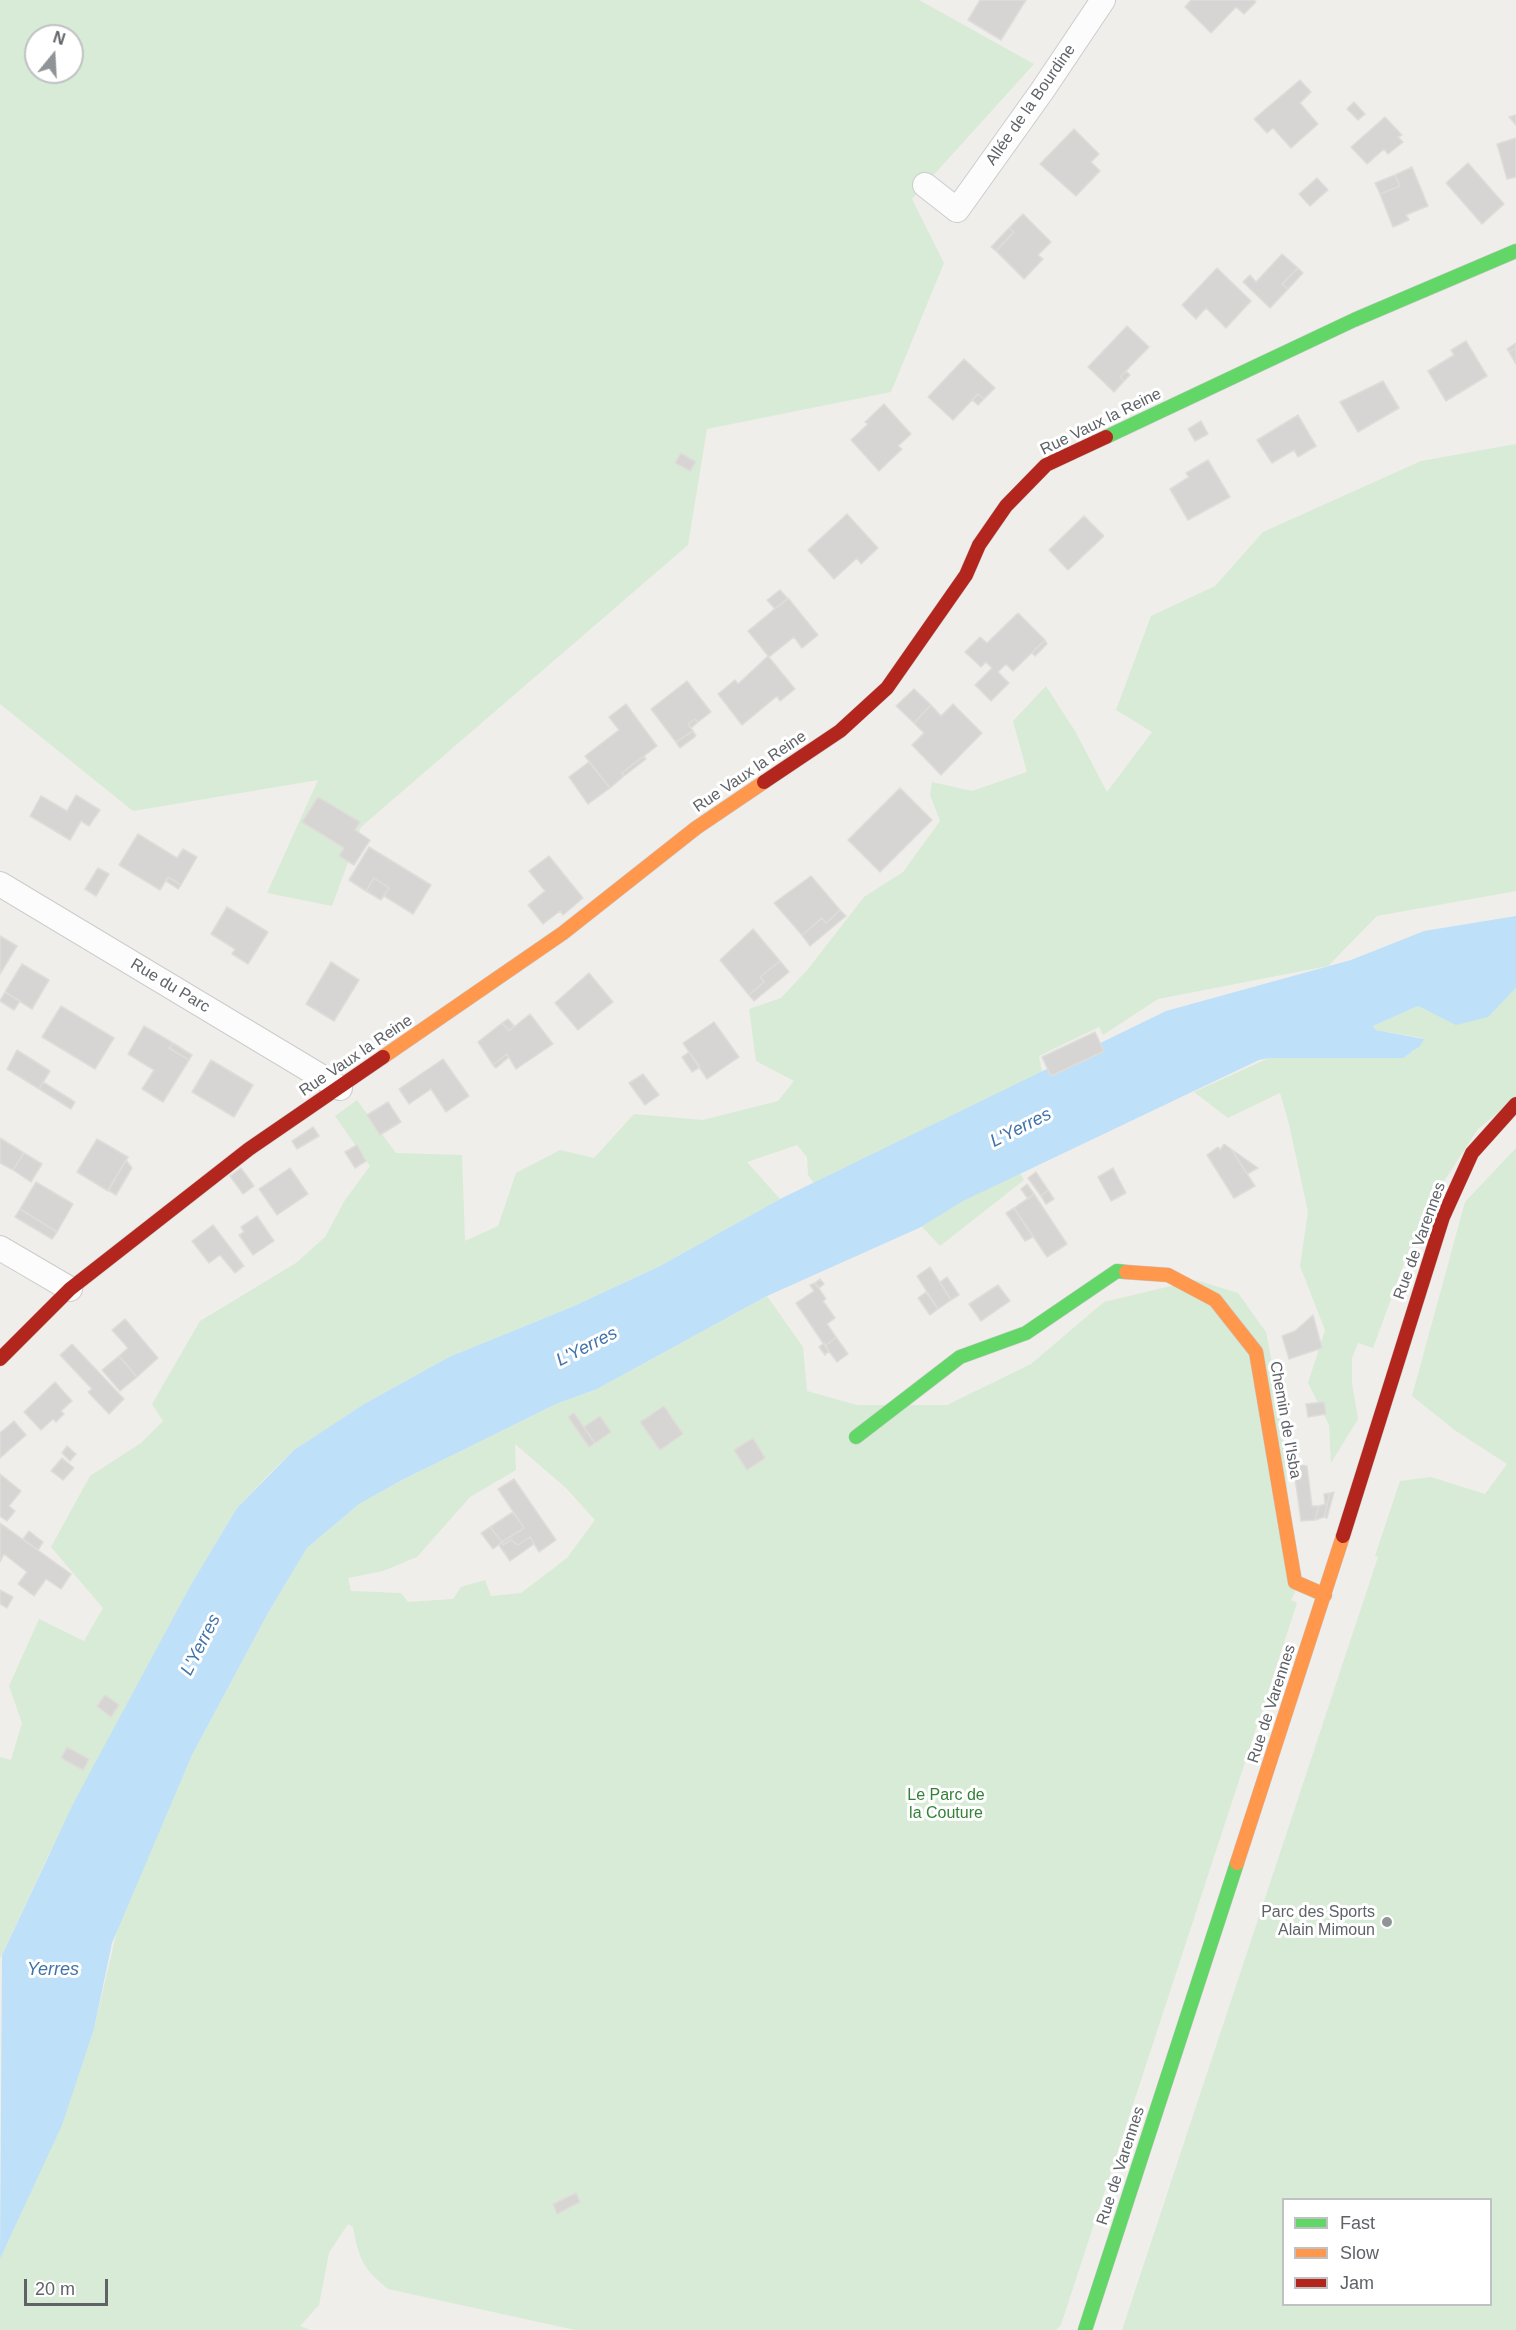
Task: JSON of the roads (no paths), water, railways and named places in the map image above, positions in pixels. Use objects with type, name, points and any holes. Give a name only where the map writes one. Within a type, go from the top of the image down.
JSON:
[{"type":"street","name":"Allée de la Bourdine","points":[[925,185],[957,210],[1042,91],[1103,0]]},
{"type":"street","name":"Rue Vaux la Reine","points":[[0,1359],[70,1289],[249,1149],[562,933],[696,828],[840,731],[886,688],[966,575],[979,545],[1006,506],[1046,465],[1354,320],[1516,251]]},
{"type":"street","name":"Rue du Parc","points":[[0,884],[340,1088]]},
{"type":"street","name":"Rue de Varennes","points":[[1085,2330],[1325,1595],[1443,1217],[1472,1153],[1516,1104]]},
{"type":"street","points":[[0,1248],[70,1289]]},
{"type":"street","name":"Chemin de l'Isba","points":[[856,1437],[960,1357],[1026,1333],[1117,1271],[1168,1275],[1215,1300],[1256,1352],[1295,1582],[1325,1595]]},
{"type":"water","name":"Yerres","points":[[1516,916],[1516,988],[1488,1017],[1456,1025],[1418,1006],[1373,1026],[1376,1030],[1424,1039],[1420,1046],[1403,1058],[1269,1058],[1259,1060],[963,1201],[919,1228],[767,1296],[597,1389],[556,1404],[402,1480],[359,1504],[307,1548],[268,1613],[192,1755],[112,1943],[94,2029],[62,2125],[0,2259],[2,1955],[73,1804],[193,1581],[237,1508],[294,1450],[364,1404],[449,1357],[574,1306],[660,1266],[780,1199],[1166,1011],[1351,960],[1424,931]]},
{"type":"place","name":"Parc des Sports Alain Mimoun","points":[[1387,1922]]},
{"type":"water label","name":"L'Yerres","points":[[1021,1128]]},
{"type":"water label","name":"L'Yerres","points":[[587,1347]]},
{"type":"water label","name":"L'Yerres","points":[[201,1645]]},
{"type":"park label","name":"Le Parc de la Couture","points":[[946,1805]]}]
